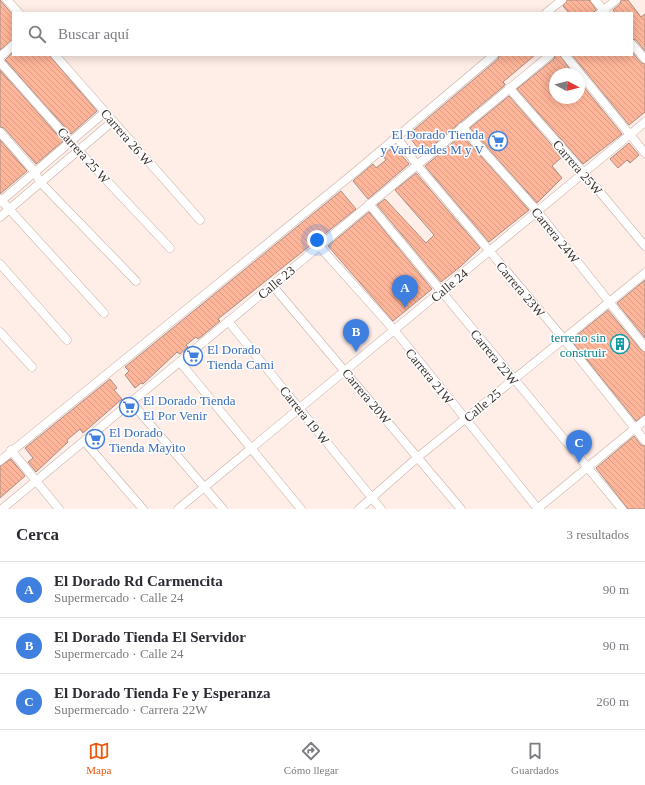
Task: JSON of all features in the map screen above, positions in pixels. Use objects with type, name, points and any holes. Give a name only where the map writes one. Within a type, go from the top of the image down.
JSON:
[{"type":"street","points":[[7,0],[18,12]]},
{"type":"street","points":[[547,12],[562,0]]},
{"type":"street","points":[[595,0],[603,12],[616,0]]},
{"type":"street","points":[[633,45],[645,59]]},
{"type":"street","points":[[0,57],[12,47]]},
{"type":"street","name":"Carrera 26 W","points":[[56,56],[200,220]]},
{"type":"street","points":[[0,461],[11,450],[493,56]]},
{"type":"street","name":"Calle 23","points":[[2,509],[549,56]]},
{"type":"street","points":[[566,56],[645,153]]},
{"type":"street","name":"Carrera 25 W","points":[[0,62],[78,150],[170,248]]},
{"type":"street","name":"Carrera 25W","points":[[509,88],[584,173],[645,246]]},
{"type":"street","points":[[104,313],[0,201],[105,112]]},
{"type":"street","points":[[0,217],[112,120]]},
{"type":"street","name":"Calle 24","points":[[178,509],[395,331],[645,122]]},
{"type":"street","name":"Carrera 24W","points":[[462,127],[538,212],[645,347]]},
{"type":"street","points":[[0,132],[35,172],[40,182],[136,281]]},
{"type":"street","name":"Carrera 23W","points":[[396,136],[417,165],[563,338],[645,441]]},
{"type":"street","name":"Carrera 22W","points":[[369,204],[622,509]]},
{"type":"street","name":"Carrera 21W","points":[[319,246],[395,331],[538,509]]},
{"type":"street","points":[[0,264],[67,340]]},
{"type":"street","name":"Calle 25","points":[[359,509],[418,457],[645,273]]},
{"type":"street","name":"Carrera 20W","points":[[272,285],[461,509]]},
{"type":"street","name":"Carrera 19 W","points":[[228,321],[381,509]]},
{"type":"street","points":[[0,332],[32,367]]},
{"type":"street","points":[[180,362],[300,509]]},
{"type":"street","points":[[130,402],[223,509]]},
{"type":"street","points":[[538,509],[645,420]]},
{"type":"street","points":[[84,441],[143,509]]},
{"type":"street","points":[[11,450],[60,509]]},
{"type":"building","points":[[0,0],[12,14],[12,41],[0,50]]},
{"type":"building","points":[[567,0],[590,0],[596,10],[594,12],[568,12],[563,6]]},
{"type":"building","points":[[621,0],[628,0],[641,17],[645,14],[645,51],[636,40],[633,39],[633,12],[614,12],[613,10],[620,4]]},
{"type":"building","points":[[12,53],[12,56],[50,56],[97,111],[71,134],[5,60]]},
{"type":"building","points":[[633,53],[641,63],[645,64],[645,112],[629,125],[585,71],[585,68],[583,68],[573,56],[633,56]]},
{"type":"building","points":[[499,56],[534,56],[503,82],[505,84],[504,86],[426,151],[423,148],[420,151],[408,135],[498,59]]},
{"type":"building","points":[[555,56],[561,56],[569,68],[549,68],[549,104],[585,104],[585,88],[622,134],[583,164],[517,89],[554,59]]},
{"type":"building","points":[[0,70],[63,141],[36,164],[4,128],[0,127]]},
{"type":"building","points":[[509,96],[562,157],[552,166],[562,178],[537,203],[470,128]]},
{"type":"building","points":[[462,135],[529,210],[489,242],[425,166]]},
{"type":"building","points":[[0,140],[27,171],[0,194]]},
{"type":"building","points":[[629,143],[639,155],[630,163],[627,160],[618,168],[610,159]]},
{"type":"building","points":[[394,146],[409,164],[368,199],[353,181],[373,164],[376,168],[386,160],[383,156]]},
{"type":"building","points":[[416,173],[480,248],[441,282],[377,205],[385,199],[426,243],[434,235],[395,190]]},
{"type":"building","points":[[341,191],[356,209],[218,319],[220,321],[202,336],[198,339],[196,337],[186,345],[188,347],[180,354],[177,352],[143,384],[141,383],[135,388],[125,375],[129,371],[125,367]]},
{"type":"building","points":[[369,212],[432,289],[393,321],[328,246]]},
{"type":"building","points":[[645,280],[645,338],[617,303]]},
{"type":"building","points":[[608,310],[641,350],[645,352],[645,415],[636,421],[571,340]]},
{"type":"building","points":[[110,379],[117,388],[114,390],[122,399],[83,433],[80,429],[67,440],[68,442],[36,472],[28,462],[33,458],[25,448]]},
{"type":"building","points":[[634,436],[641,445],[645,446],[645,509],[628,509],[596,468]]},
{"type":"building","points":[[11,459],[25,476],[0,498],[0,466]]},
{"type":"place","name":"El Dorado Tienda y Variedades M y V","points":[[498,141]]},
{"type":"place","name":"El Dorado Rd Carmencita","points":[[405,308]]},
{"type":"place","name":"terreno sin construir","points":[[620,344]]},
{"type":"place","name":"El Dorado Tienda El Servidor","points":[[356,352]]},
{"type":"place","name":"El Dorado Tienda Cami","points":[[193,356]]},
{"type":"place","name":"El Dorado Tienda El Por Venir","points":[[129,407]]},
{"type":"place","name":"El Dorado Tienda Mayito","points":[[95,439]]},
{"type":"place","name":"El Dorado Tienda Fe y Esperanza","points":[[579,463]]}]
